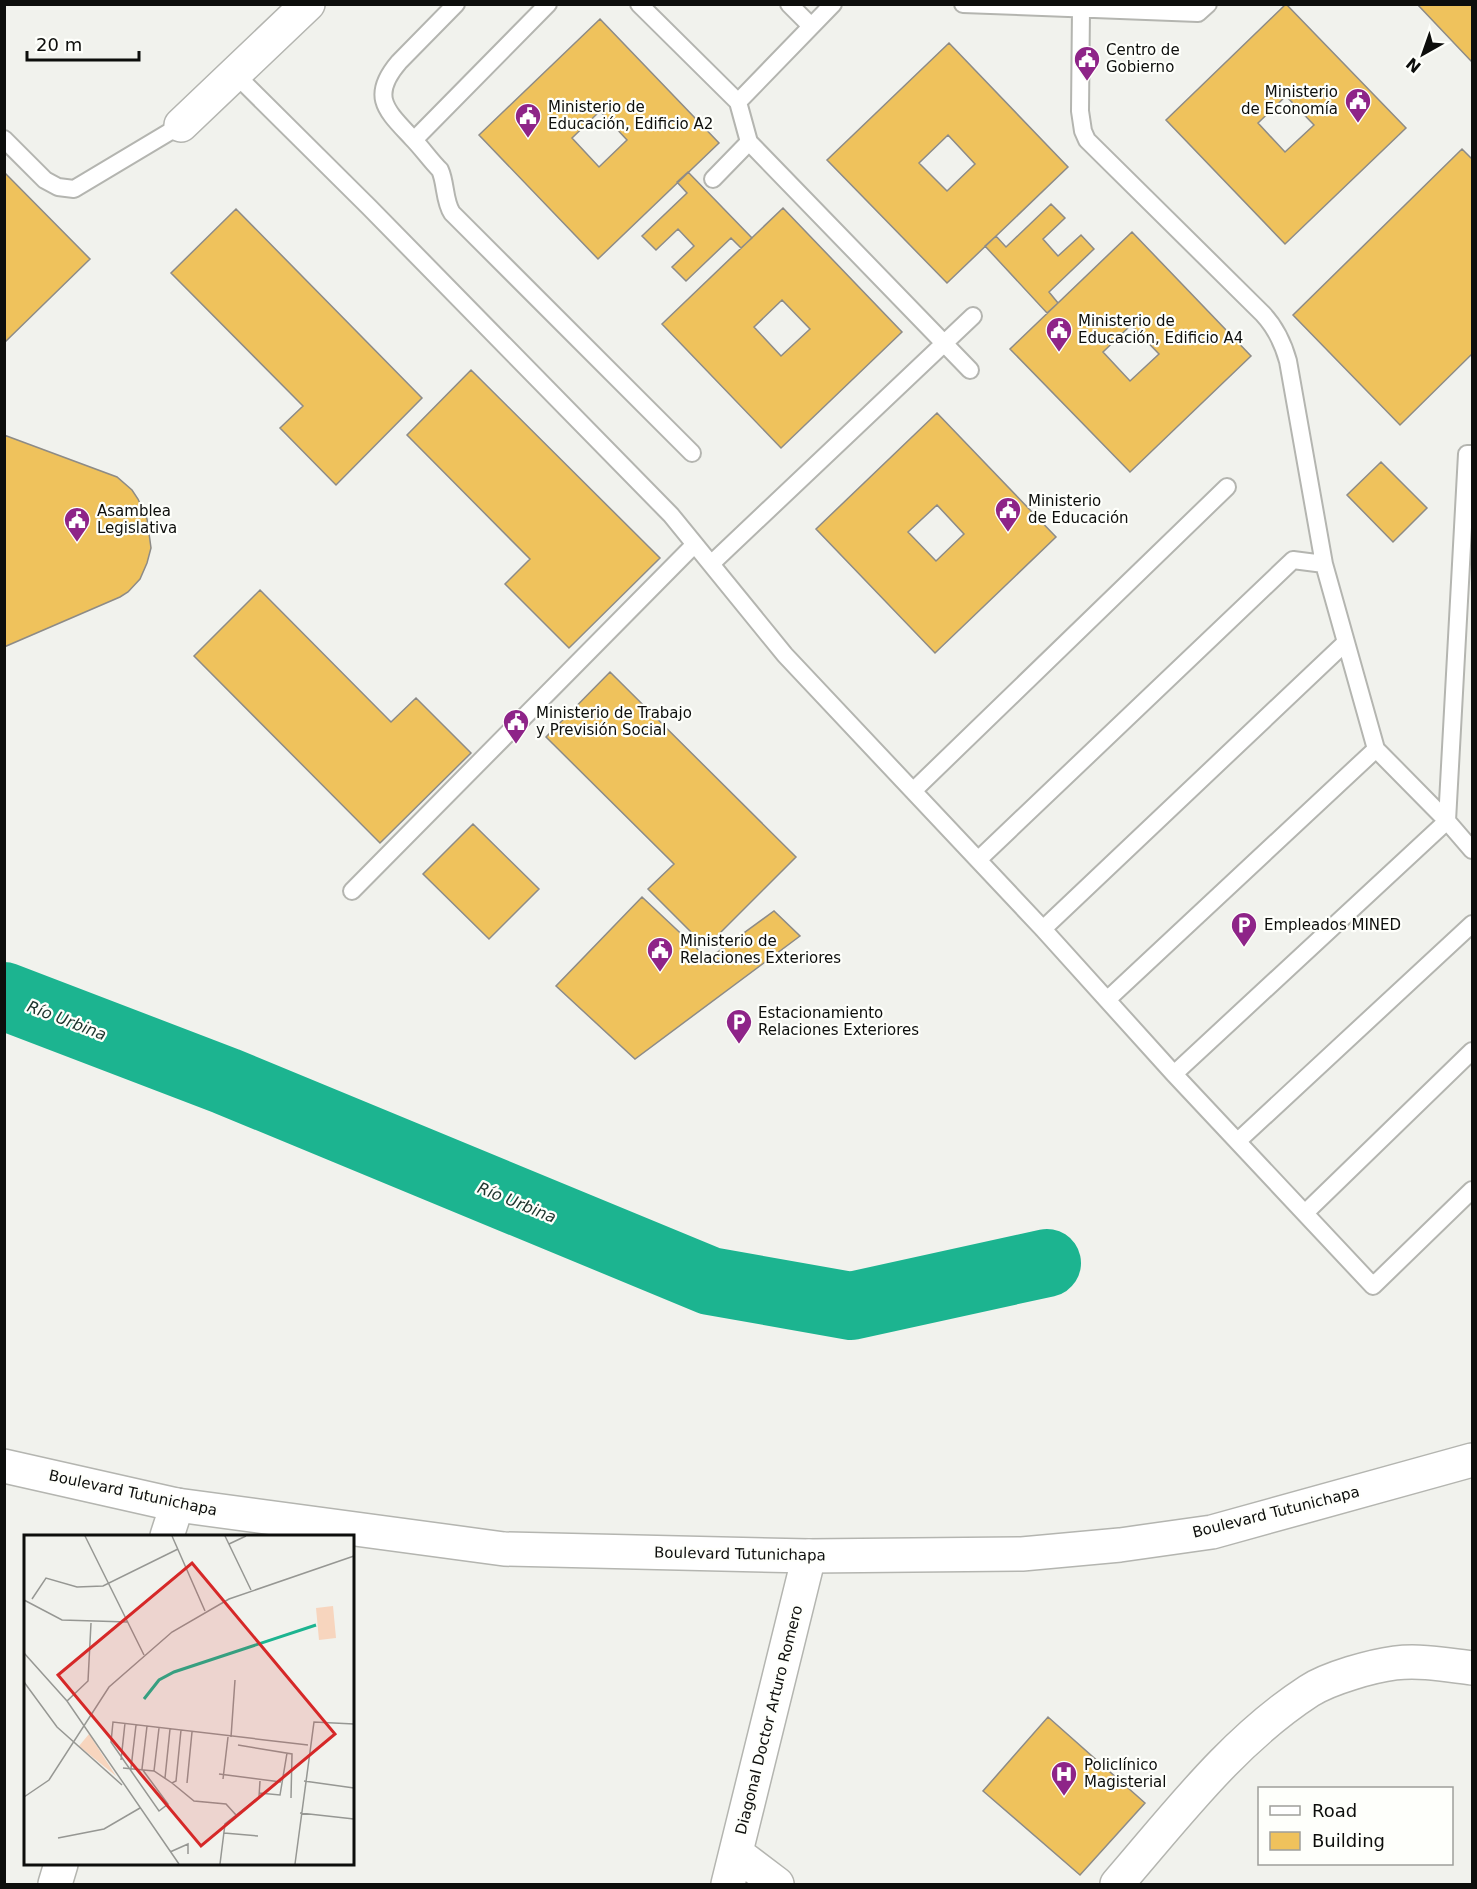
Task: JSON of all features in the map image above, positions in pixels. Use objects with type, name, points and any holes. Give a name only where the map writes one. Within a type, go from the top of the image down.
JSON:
[{"type":"main road","points":[[181,125],[308,4]]},
{"type":"main road","name":"Boulevard Tutunichapa","points":[[4,1466],[177,1505],[504,1549],[809,1556],[1022,1554],[1120,1545],[1212,1532],[1473,1460]]},
{"type":"main road","points":[[167,1535],[177,1505]]},
{"type":"main road","name":"Diagonal Doctor Arturo Romero","points":[[728,1884],[809,1556]]},
{"type":"main road","points":[[1117,1884],[1225,1760],[1267,1723],[1310,1690],[1369,1668],[1396,1663],[1425,1663],[1473,1668]]},
{"type":"main road","points":[[736,1853],[777,1884]]},
{"type":"main road","points":[[54,1884],[61,1865]]},
{"type":"lane","points":[[456,4],[399,62],[385,83],[384,96],[388,112],[440,170],[448,206],[452,213],[692,453]]},
{"type":"lane","points":[[414,140],[548,4]]},
{"type":"lane","points":[[639,4],[738,102],[749,142],[970,370]]},
{"type":"lane","points":[[789,4],[811,26]]},
{"type":"lane","points":[[738,102],[833,4]]},
{"type":"lane","points":[[963,4],[1198,13],[1208,4]]},
{"type":"lane","points":[[1081,9],[1080,111],[1087,140],[1263,314],[1279,335],[1288,361],[1324,564],[1376,749],[1473,850]]},
{"type":"lane","points":[[235,74],[671,515],[785,655],[1374,1286],[1473,1190]]},
{"type":"lane","points":[[4,140],[45,180],[58,187],[74,189],[181,125]]},
{"type":"lane","points":[[713,179],[749,142]]},
{"type":"lane","points":[[711,564],[973,316]]},
{"type":"lane","points":[[1174,1074],[1447,821],[1467,454],[1473,454]]},
{"type":"lane","points":[[913,791],[1227,487]]},
{"type":"lane","points":[[352,891],[694,545]]},
{"type":"lane","points":[[978,860],[1293,560],[1324,564]]},
{"type":"lane","points":[[1043,929],[1345,643]]},
{"type":"lane","points":[[1108,999],[1376,749]]},
{"type":"lane","points":[[1239,1140],[1473,924]]},
{"type":"lane","points":[[1305,1213],[1473,1050]]},
{"type":"building","name":"Ministerio de Economía","points":[[1286,4],[1406,128],[1285,244],[1166,120]],"holes":[[[1286,96],[1314,125],[1285,152],[1258,123]]]},
{"type":"building","points":[[1417,4],[1472,4],[1471,61]]},
{"type":"building","name":"Ministerio de Educación, Edificio A2","points":[[600,19],[719,143],[598,259],[479,135]],"holes":[[[600,111],[627,140],[599,167],[572,138]]]},
{"type":"building","points":[[949,43],[1068,167],[947,283],[827,160]],"holes":[[[948,135],[975,164],[947,191],[919,163]]]},
{"type":"building","points":[[1462,149],[1472,159],[1472,354],[1400,425],[1293,315]]},
{"type":"building","points":[[4,172],[90,259],[4,343]]},
{"type":"building","points":[[688,172],[752,238],[741,248],[731,238],[686,281],[672,267],[694,246],[678,229],[656,250],[642,236],[687,193],[677,182]]},
{"type":"building","points":[[1051,204],[1065,218],[1043,239],[1058,256],[1081,235],[1094,249],[1049,292],[1058,303],[1047,313],[985,246],[996,236],[1006,247]]},
{"type":"building","points":[[783,208],[902,332],[781,448],[662,324]],"holes":[[[782,300],[810,329],[781,356],[754,327]]]},
{"type":"building","points":[[236,209],[422,398],[336,485],[280,428],[303,406],[171,273]]},
{"type":"building","name":"Ministerio de Educación, Edificio A4","points":[[1132,232],[1251,356],[1130,472],[1010,349]],"holes":[[[1131,325],[1159,354],[1130,381],[1103,352]]]},
{"type":"building","points":[[471,370],[660,558],[569,648],[505,584],[530,559],[407,435]]},
{"type":"building","name":"Ministerio de Educación","points":[[937,413],[1056,537],[935,653],[816,529]],"holes":[[[937,505],[964,534],[936,561],[908,532]]]},
{"type":"building","name":"Asamblea Legislativa","points":[[4,435],[117,477],[132,490],[138,499],[147,519],[151,548],[140,579],[128,592],[4,647]]},
{"type":"building","points":[[1381,462],[1427,508],[1393,542],[1347,495]]},
{"type":"building","points":[[260,590],[391,722],[416,698],[471,753],[380,843],[194,656]]},
{"type":"building","points":[[610,672],[796,857],[706,947],[648,889],[674,864],[546,737]]},
{"type":"building","points":[[473,824],[539,889],[489,939],[423,874]]},
{"type":"building","name":"Ministerio de Relaciones Exteriores","points":[[642,897],[708,959],[774,911],[800,936],[635,1059],[556,986]]},
{"type":"building","name":"Policlínico Magisterial","points":[[1048,1717],[1145,1803],[1080,1875],[983,1791]]},
{"type":"waterway","name":"Río Urbina","points":[[4,996],[226,1081],[710,1281],[851,1306],[1047,1263]]},
{"type":"place","name":"Centro de Gobierno","points":[[1087,82]]},
{"type":"place","name":"Ministerio de Economía","points":[[1358,124]]},
{"type":"place","name":"Ministerio de Educación, Edificio A2","points":[[528,139]]},
{"type":"place","name":"Ministerio de Educación, Edificio A4","points":[[1059,353]]},
{"type":"place","name":"Ministerio de Educación","points":[[1008,533]]},
{"type":"place","name":"Asamblea Legislativa","points":[[77,543]]},
{"type":"place","name":"Ministerio de Trabajo y Previsión Social","points":[[516,745]]},
{"type":"place","name":"Empleados MINED","points":[[1244,948]]},
{"type":"place","name":"Ministerio de Relaciones Exteriores","points":[[660,973]]},
{"type":"place","name":"Estacionamiento Relaciones Exteriores","points":[[739,1045]]},
{"type":"place","name":"Policlínico Magisterial","points":[[1064,1797]]}]
